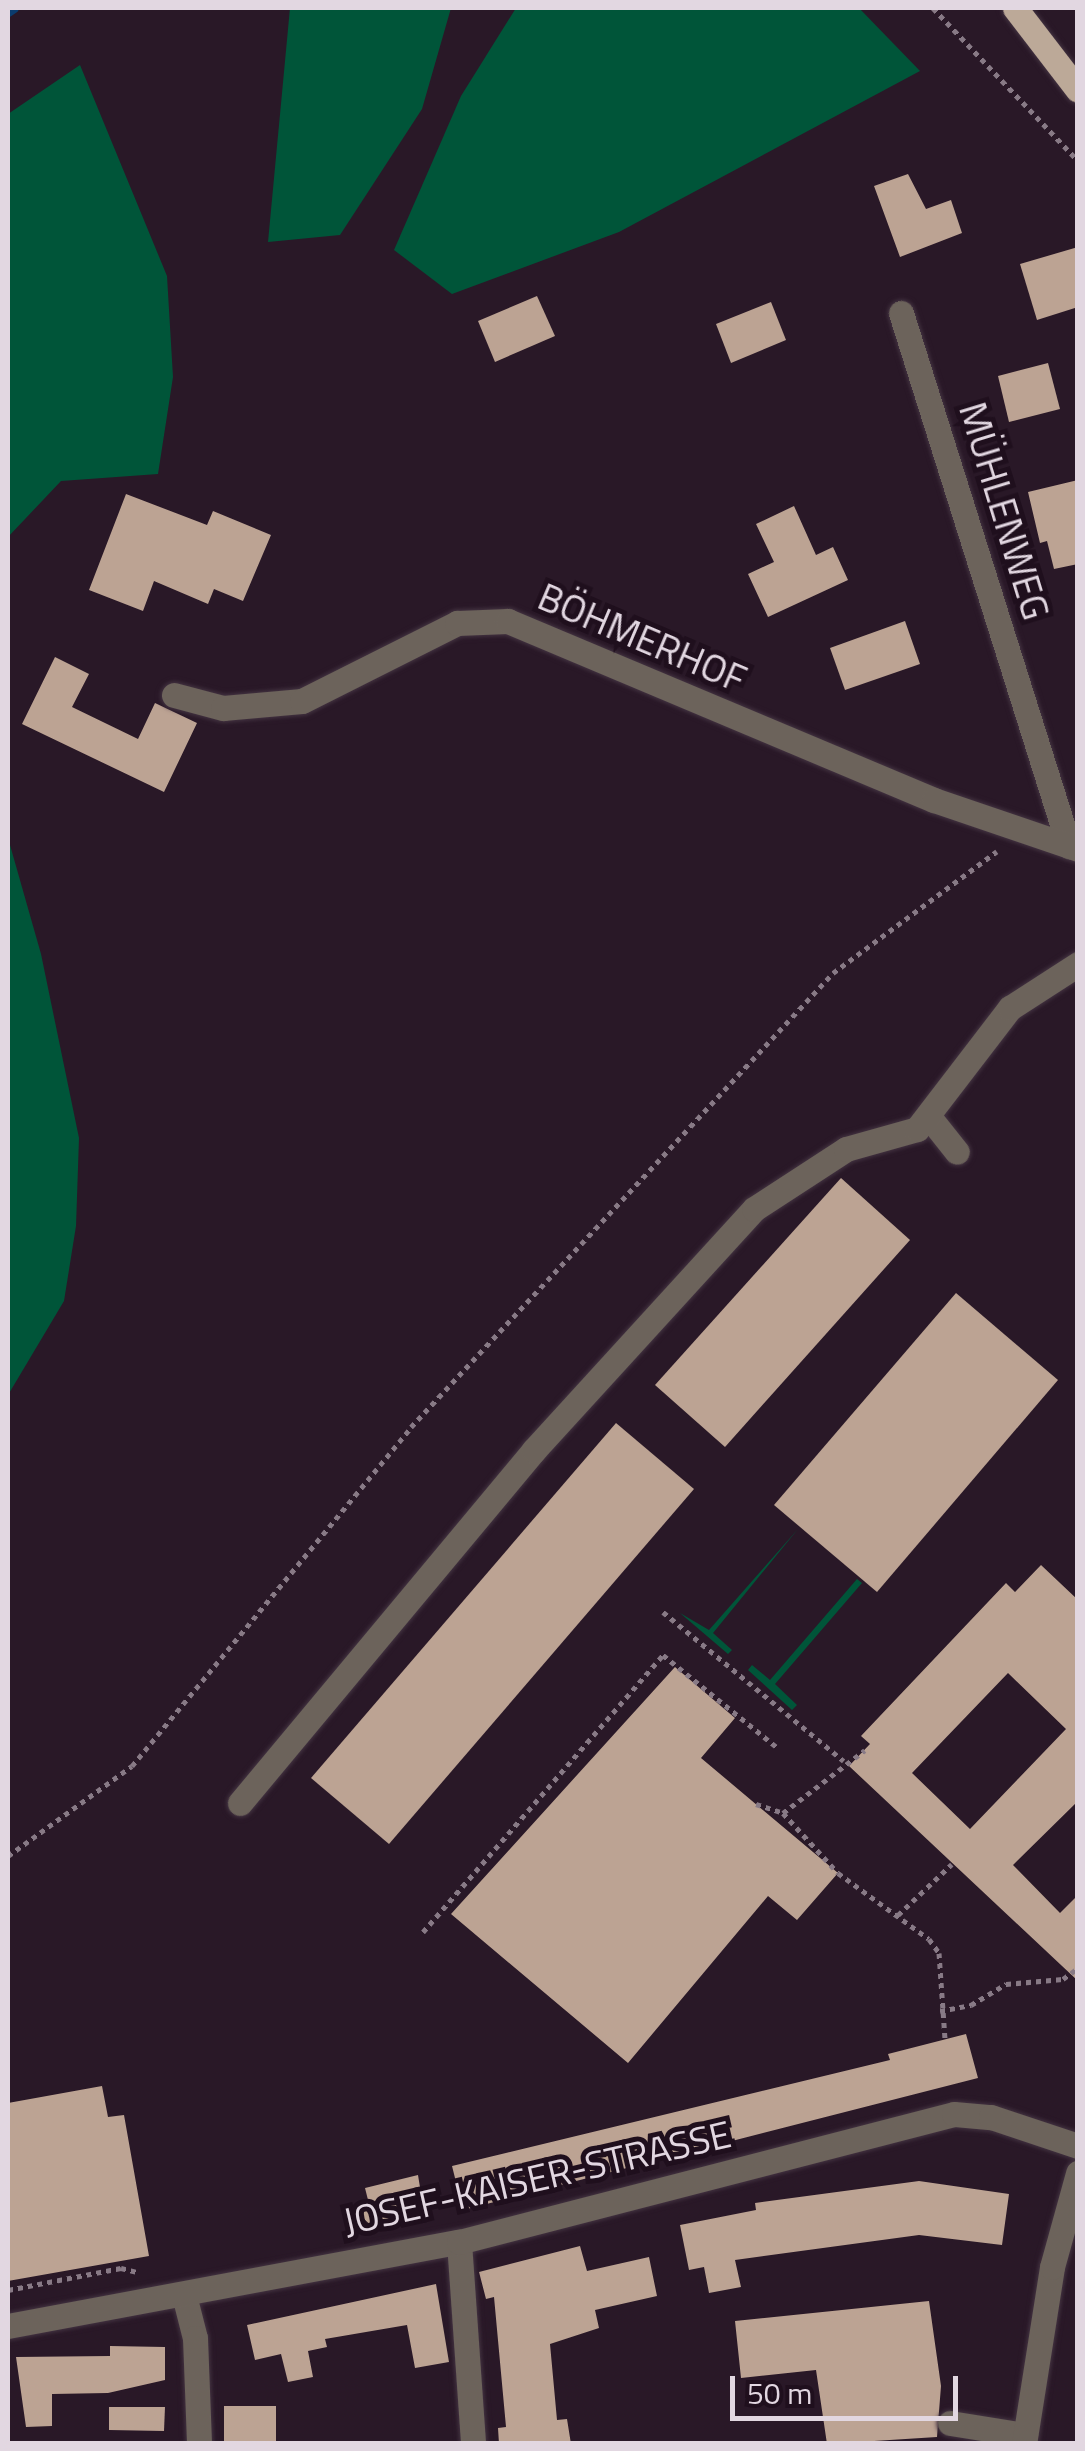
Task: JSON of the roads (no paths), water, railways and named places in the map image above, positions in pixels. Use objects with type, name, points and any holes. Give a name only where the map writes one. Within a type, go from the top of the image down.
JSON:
[{"type":"main road","points":[[1016,8],[1078,90]]},
{"type":"street","name":"MÜHLENWEG","points":[[901,312],[1073,847]]},
{"type":"street","name":"BÖHMERHOF","points":[[174,696],[223,708],[302,701],[456,623],[508,621],[696,704],[1022,832],[1073,847]]},
{"type":"street","points":[[240,1803],[534,1450],[754,1209],[846,1148],[904,1137],[930,1118],[1010,1008],[1078,964]]},
{"type":"street","points":[[930,1118],[957,1152]]},
{"type":"street","name":"JOSEF-KAISER-STRASSE","points":[[8,2326],[459,2242],[954,2114],[991,2117],[1078,2146]]},
{"type":"street","points":[[950,2422],[1025,2439],[1052,2267],[1078,2173]]},
{"type":"street","points":[[459,2242],[473,2444]]},
{"type":"street","points":[[184,2294],[195,2338],[198,2444]]},
{"type":"waterway","points":[[8,12],[14,8]]}]
